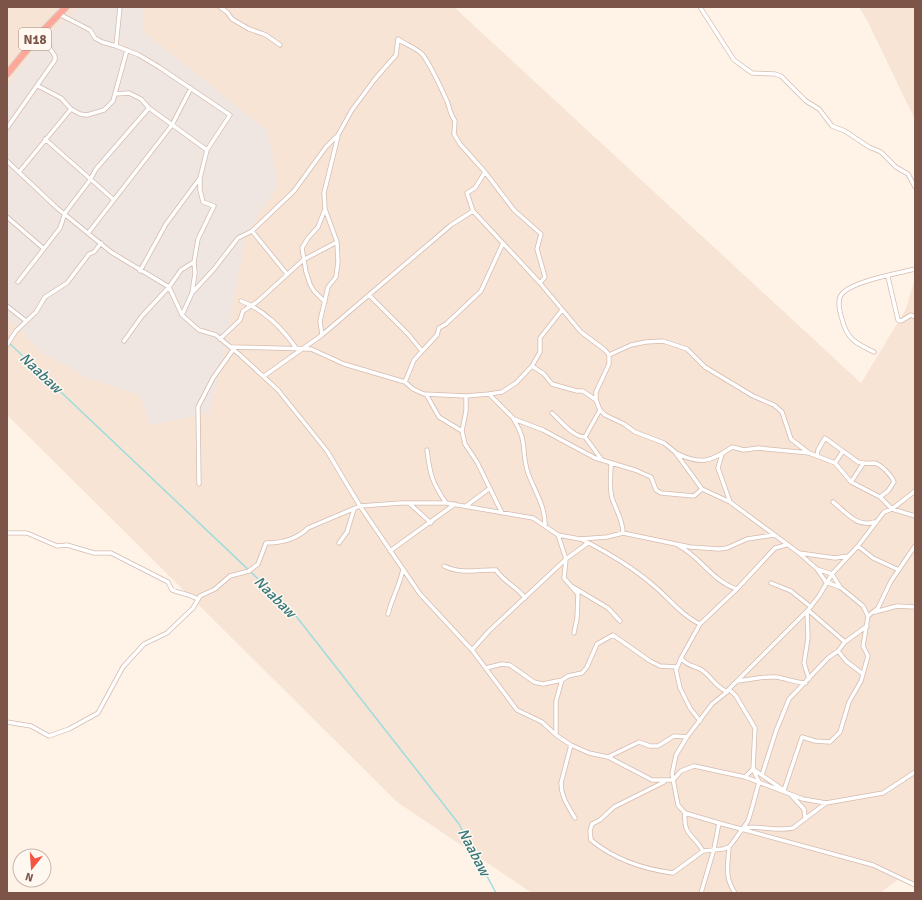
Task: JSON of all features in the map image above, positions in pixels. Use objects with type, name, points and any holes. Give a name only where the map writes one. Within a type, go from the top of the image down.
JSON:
[{"type":"highway","name":"N18","points":[[7,74],[40,34],[66,7]]},
{"type":"street","points":[[116,46],[120,7]]},
{"type":"street","points":[[220,7],[227,12],[232,19],[249,29],[266,35],[280,45]]},
{"type":"street","points":[[700,7],[734,60],[752,73],[775,74],[781,76],[806,101],[819,109],[832,126],[845,131],[869,147],[881,152],[896,167],[908,174],[915,187]]},
{"type":"street","points":[[58,14],[91,31],[99,41],[127,50],[159,67],[230,115],[207,150],[200,178],[200,190],[203,202],[214,206],[198,239],[194,262],[195,272],[192,293],[182,315]]},
{"type":"street","points":[[7,128],[38,86],[55,58],[40,34]]},
{"type":"street","points":[[322,335],[320,321],[328,288],[336,277],[337,242],[325,209],[324,193],[338,135],[352,110],[375,79],[396,55],[398,39],[408,46],[416,49],[423,56],[447,102],[449,113],[455,121],[454,134],[460,144],[485,172],[514,210],[541,234],[537,249],[545,277],[540,283]]},
{"type":"street","points":[[38,86],[61,98],[71,109],[80,114],[87,115],[104,110],[113,101],[127,50]]},
{"type":"street","points":[[88,232],[172,125],[191,88]]},
{"type":"street","points":[[115,94],[129,93],[141,99],[149,108],[207,150]]},
{"type":"street","points":[[18,282],[60,228],[65,214],[105,158],[149,108]]},
{"type":"street","points":[[19,172],[71,109]]},
{"type":"street","points":[[192,293],[214,269],[238,238],[252,231],[290,196],[326,147],[338,135]]},
{"type":"street","points":[[45,139],[113,199]]},
{"type":"street","points":[[7,160],[65,214],[120,259],[169,287],[182,315],[199,330],[216,335],[278,390],[327,451],[360,506],[420,594],[472,650],[517,710],[542,722],[556,735],[571,745],[589,753],[608,757],[652,780],[665,782]]},
{"type":"street","points":[[485,172],[475,188],[467,193],[474,211],[540,283],[581,332],[594,341],[609,355],[609,364],[596,392],[596,400],[600,410],[605,415],[624,424],[635,432],[664,443],[675,452],[696,462],[712,459],[732,447],[744,450],[758,448],[810,453]]},
{"type":"street","points":[[140,271],[166,224],[200,178]]},
{"type":"street","points":[[325,209],[318,227],[308,238],[302,248],[306,272],[312,288],[325,302]]},
{"type":"street","points":[[264,376],[322,335],[451,225],[474,211]]},
{"type":"street","points":[[7,217],[43,248]]},
{"type":"street","points":[[252,231],[287,274]]},
{"type":"street","points":[[220,339],[240,320],[243,311],[252,305],[304,259],[337,242]]},
{"type":"street","points":[[7,345],[16,331],[36,312],[45,297],[74,276],[89,254],[94,252],[101,243]]},
{"type":"street","points":[[405,382],[414,360],[437,335],[439,328],[446,324],[481,291],[503,243]]},
{"type":"street","points":[[124,341],[142,316],[169,287],[181,270],[194,262]]},
{"type":"street","points":[[874,352],[855,343],[845,331],[840,314],[840,298],[845,291],[867,280],[915,269]]},
{"type":"street","points":[[888,276],[898,320],[901,321],[911,315],[915,317]]},
{"type":"street","points":[[369,295],[408,334],[422,351]]},
{"type":"street","points":[[241,301],[252,305],[274,323],[296,348]]},
{"type":"street","points":[[7,306],[26,321]]},
{"type":"street","points":[[232,348],[304,347],[318,350],[354,368],[405,382],[413,389],[426,394],[466,396],[488,394],[502,392],[516,383],[532,366],[540,352],[540,338],[562,310]]},
{"type":"street","points":[[609,355],[631,345],[663,341],[687,349],[706,366],[753,396],[774,405],[782,412],[791,439],[810,453],[835,463],[852,482],[880,497],[892,509],[915,516]]},
{"type":"street","points":[[199,484],[198,407],[213,378],[232,348]]},
{"type":"street","points":[[532,366],[544,374],[552,384],[577,391],[583,391],[596,400]]},
{"type":"street","points":[[426,394],[440,417],[462,431]]},
{"type":"street","points":[[488,394],[514,419],[521,431],[527,472],[540,499],[545,526]]},
{"type":"street","points":[[466,396],[466,411],[462,431],[465,444],[477,462],[502,513]]},
{"type":"street","points":[[585,437],[600,410]]},
{"type":"street","points":[[552,413],[574,434],[580,437],[585,437],[602,460]]},
{"type":"street","points":[[514,419],[543,430],[611,464],[635,470],[651,477],[656,490],[661,493],[694,496],[702,489]]},
{"type":"street","points":[[817,456],[818,450],[825,438],[863,464],[878,464],[892,476],[894,482],[888,491],[880,497]]},
{"type":"street","points":[[427,450],[430,474],[433,483],[446,503]]},
{"type":"street","points":[[835,463],[843,451]]},
{"type":"street","points":[[675,452],[702,489],[730,502],[786,545],[798,552],[817,568],[826,582],[840,587]]},
{"type":"street","points":[[722,454],[718,468],[730,502]]},
{"type":"street","points":[[611,464],[612,498],[623,525],[623,534]]},
{"type":"street","points":[[852,482],[863,464]]},
{"type":"street","points":[[466,506],[490,488]]},
{"type":"street","points":[[915,491],[892,509],[884,512],[858,546],[832,574],[809,609],[712,704],[687,737],[676,756],[672,774],[678,805],[685,812],[719,823],[742,828],[873,865],[915,885]]},
{"type":"street","points":[[833,502],[859,523],[867,524],[875,522]]},
{"type":"street","points":[[410,504],[431,523]]},
{"type":"street","points":[[390,551],[431,523],[455,504]]},
{"type":"street","points":[[7,722],[31,726],[49,736],[69,729],[98,712],[123,667],[144,644],[167,633],[193,608],[200,596],[215,589],[230,576],[249,571],[258,564],[266,543],[283,542],[301,534],[308,528],[360,506],[455,504],[533,518],[558,535],[580,539],[623,534],[674,544],[719,549],[727,548],[747,539],[774,535]]},
{"type":"street","points":[[339,543],[347,532],[354,509]]},
{"type":"street","points":[[7,533],[27,533],[57,546],[67,545],[94,553],[111,553],[168,582],[172,590],[179,593],[187,592],[198,599]]},
{"type":"street","points":[[558,535],[566,558],[564,578],[578,594],[579,600],[574,633]]},
{"type":"street","points":[[580,539],[617,557],[653,585],[682,612],[700,624]]},
{"type":"street","points":[[472,650],[489,631],[566,558],[588,543]]},
{"type":"street","points":[[674,544],[690,552],[723,584],[737,589]]},
{"type":"street","points":[[700,721],[690,708],[680,688],[676,675],[677,667],[681,658],[700,624],[737,589],[775,548],[786,545]]},
{"type":"street","points":[[858,546],[873,558],[899,570]]},
{"type":"street","points":[[874,612],[885,597],[891,581],[915,546]]},
{"type":"street","points":[[798,552],[835,558],[849,556]]},
{"type":"street","points":[[444,566],[462,572],[496,570],[508,584],[520,592],[525,598]]},
{"type":"street","points":[[784,790],[802,737],[815,741],[830,742],[838,735],[849,702],[861,681],[868,656],[863,646],[868,616],[863,606],[840,587],[832,574],[817,568]]},
{"type":"street","points":[[388,614],[393,597],[400,585],[403,569]]},
{"type":"street","points":[[771,583],[791,591],[845,642]]},
{"type":"street","points":[[570,585],[608,608],[620,621]]},
{"type":"street","points":[[868,616],[874,612],[897,606],[915,607]]},
{"type":"street","points":[[809,609],[808,638],[804,663],[809,679]]},
{"type":"street","points":[[762,776],[776,731],[789,699],[806,683],[825,661],[838,651],[845,642],[867,626]]},
{"type":"street","points":[[486,668],[502,664],[510,665],[534,682],[551,684],[568,676],[582,673],[587,667],[597,644],[613,635],[650,661],[660,666],[677,667]]},
{"type":"street","points":[[838,651],[846,661],[863,674]]},
{"type":"street","points":[[681,658],[686,664],[706,673],[718,687],[728,690],[736,696],[755,728],[753,769],[759,782],[748,821],[729,847],[726,872],[734,892]]},
{"type":"street","points":[[737,681],[763,677],[776,677],[796,683],[806,683]]},
{"type":"street","points":[[556,735],[556,701],[562,680]]},
{"type":"street","points":[[608,757],[639,742],[650,746],[658,746],[674,736],[687,737]]},
{"type":"street","points":[[571,745],[561,783],[561,790],[563,798],[575,818]]},
{"type":"street","points":[[729,847],[718,850],[714,849],[703,851],[673,873],[656,871],[609,854],[592,840],[590,831],[592,824],[600,820],[614,807],[665,782],[673,780],[681,771],[694,766],[745,777],[790,794],[826,803],[883,793],[915,772]]},
{"type":"street","points":[[753,769],[790,794],[804,809],[805,818]]},
{"type":"street","points":[[745,777],[753,769]]},
{"type":"street","points":[[742,828],[760,826],[787,829],[793,828],[826,803]]},
{"type":"street","points":[[685,812],[684,824],[686,830],[703,851]]},
{"type":"street","points":[[701,893],[714,849],[719,823]]},
{"type":"shaded area","points":[[7,7],[454,7],[861,383],[906,309],[915,277],[915,881],[899,879],[880,893],[532,893],[397,802],[7,415]]},
{"type":"shaded area","points":[[79,7],[144,7],[143,31],[268,131],[278,185],[246,234],[223,358],[209,413],[151,425],[139,395],[89,379],[41,352],[7,316],[7,87],[40,42]]},
{"type":"shaded area","points":[[859,7],[915,7],[915,120],[867,20]]},
{"type":"waterway","name":"Naabaw","points":[[7,341],[292,611],[459,824],[496,893]]}]
